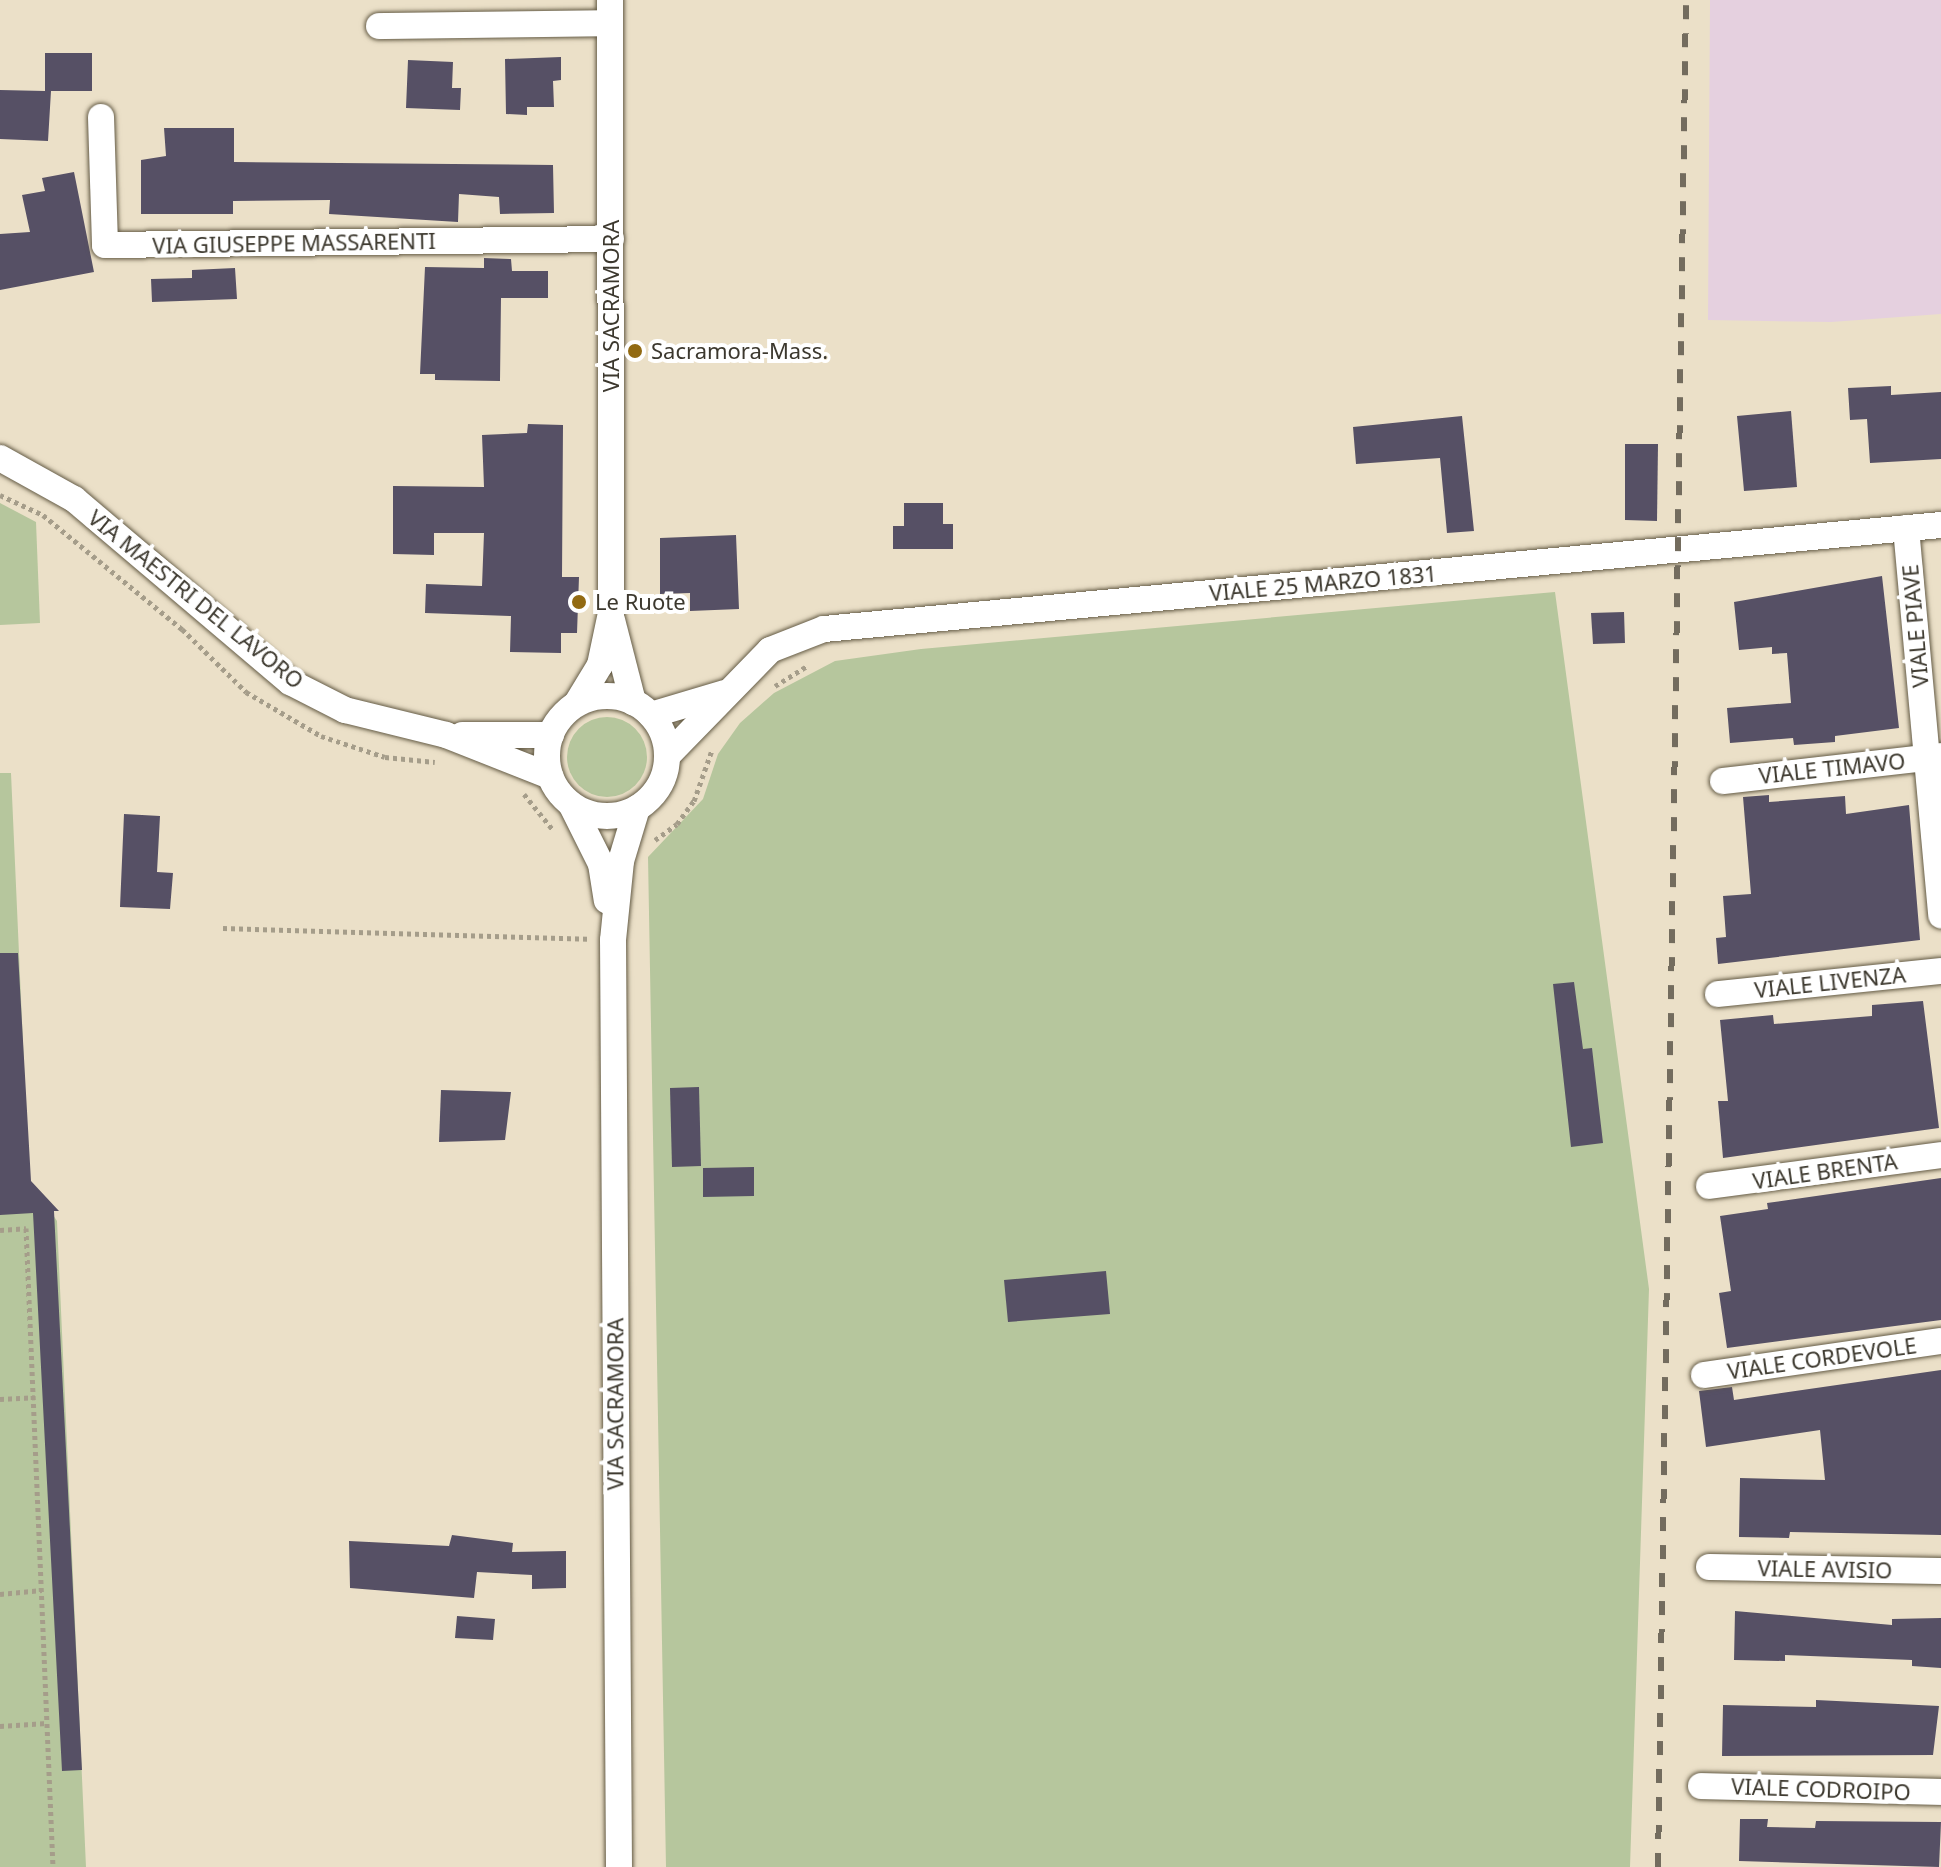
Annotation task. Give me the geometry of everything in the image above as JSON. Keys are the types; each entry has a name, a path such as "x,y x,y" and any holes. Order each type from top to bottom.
{"street":[{"path":"379,26 610,12"},
{"name":"VIA SACRAMORA","path":"577,703 600,665 611,613 610,12"},
{"name":"VIA GIUSEPPE MASSARENTI","path":"101,117 105,245 611,239"},
{"name":"VIA MAESTRI DEL LAVORO","path":"0,458 74,499 290,682 345,710 446,735 550,776"},
{"name":"VIALE 25 MARZO 1831","path":"668,755 770,650 824,629 1941,525"},
{"name":"VIALE PIAVE","path":"1906,528 1934,757 1941,915"},
{"name":"VIA SACRAMORA","path":"611,613 642,708"},
{"name":"VIALE 25 MARZO 1831","path":"642,708 725,693"},
{"path":"605,696 642,708 668,755 657,790 637,808 610,817 572,806 550,776 551,735 577,703 605,696"},
{"name":"VIA MAESTRI DEL LAVORO","path":"446,735 551,735"},
{"name":"VIALE TIMAVO","path":"1723,781 1934,757"},
{"name":"VIA SACRAMORA","path":"572,806 601,864 613,940"},
{"name":"VIA SACRAMORA","path":"619,1867 613,940 621,861 637,808"},
{"name":"VIALE LIVENZA","path":"1718,994 1941,971"},
{"name":"VIALE BRENTA","path":"1709,1186 1941,1155"},
{"name":"VIALE CORDEVOLE","path":"1704,1375 1941,1341"},
{"name":"VIALE AVISIO","path":"1709,1567 1941,1571"},
{"name":"VIALE CODROIPO","path":"1701,1786 1941,1792"}],"path":[{"path":"764,695 823,659"},
{"path":"649,848 694,801 718,744"},
{"path":"223,928 613,940"},
{"path":"0,1230 26,1228 53,1867"},
{"path":"0,1399 35,1397"},
{"path":"0,1594 42,1590"},
{"path":"0,1726 47,1723"}],"shaded area":[{"path":"1710,0 1941,0 1941,314 1831,322 1708,320"}],"green space":[{"path":"0,503 36,522 40,623 0,625"},
{"path":"1555,592 1649,1289 1630,1867 666,1867 648,857 703,799 718,754 740,723 774,693 835,661 921,649"},
{"path":"607,717 622,720 635,729 644,742 647,757 644,772 635,785 622,794 607,797 592,794 579,785 570,772 567,757 570,742 579,729 592,720"},
{"path":"0,773 11,773 29,1179 57,1221 86,1867 0,1867"}],"building":[{"path":"45,53 92,53 92,91 51,91 48,141 0,139 0,90 45,91"},
{"path":"561,57 561,80 553,81 554,107 527,107 527,115 506,114 505,59"},
{"path":"408,60 453,62 452,88 461,88 460,110 406,108"},
{"path":"164,128 234,128 234,162 553,165 554,213 500,214 499,197 459,194 458,222 329,214 330,200 233,201 233,214 141,214 141,160 166,156"},
{"path":"74,172 94,272 0,290 0,234 30,232 22,195 45,191 42,178"},
{"path":"484,258 511,259 512,271 548,271 548,298 501,298 500,381 435,380 435,374 420,374 425,267 484,268"},
{"path":"235,268 237,299 152,302 151,279 192,278 192,270"},
{"path":"1891,386 1891,395 1941,392 1941,459 1870,463 1867,419 1850,420 1848,388"},
{"path":"1791,411 1797,487 1744,491 1737,416"},
{"path":"1462,416 1474,531 1447,533 1440,458 1356,464 1353,427"},
{"path":"528,424 563,425 562,577 579,577 577,633 561,633 561,653 510,652 511,616 425,613 426,584 482,586 484,533 434,533 434,555 393,554 393,486 484,487 482,435 527,433"},
{"path":"1625,444 1658,444 1657,521 1625,520"},
{"path":"904,503 943,503 943,524 953,524 953,549 893,549 893,526 904,526"},
{"path":"736,535 739,609 690,611 690,593 660,594 660,538"},
{"path":"1882,576 1899,728 1835,736 1835,742 1794,745 1793,738 1730,743 1727,708 1791,703 1787,653 1772,654 1772,647 1739,650 1734,602"},
{"path":"1624,612 1625,643 1593,644 1591,613"},
{"path":"1769,795 1769,802 1845,796 1846,814 1909,805 1920,940 1718,964 1716,938 1726,937 1723,896 1751,894 1743,797"},
{"path":"124,814 160,816 157,872 173,873 170,909 120,907"},
{"path":"0,953 18,953 31,1181 59,1211 54,1211 82,1770 62,1771 33,1213 0,1215"},
{"path":"1574,982 1583,1049 1592,1048 1603,1143 1571,1147 1553,984"},
{"path":"1923,1001 1939,1128 1723,1158 1718,1101 1728,1101 1720,1020 1773,1015 1774,1024 1872,1016 1872,1005"},
{"path":"699,1087 701,1166 672,1167 670,1088"},
{"path":"441,1090 511,1092 505,1140 439,1142"},
{"path":"754,1167 754,1196 703,1197 703,1168"},
{"path":"1941,1178 1941,1320 1727,1348 1719,1293 1731,1291 1720,1216 1768,1209 1767,1203"},
{"path":"1106,1271 1110,1314 1008,1322 1004,1280"},
{"path":"1941,1370 1941,1535 1790,1532 1789,1538 1739,1537 1740,1478 1825,1480 1820,1430 1706,1447 1699,1391 1732,1387 1734,1400"},
{"path":"452,1535 513,1543 512,1552 566,1551 566,1588 532,1589 532,1575 477,1572 474,1598 350,1588 349,1541 449,1546"},
{"path":"1735,1611 1892,1625 1892,1619 1941,1618 1941,1668 1912,1666 1912,1660 1785,1655 1785,1661 1734,1660"},
{"path":"457,1616 495,1619 493,1640 455,1638"},
{"path":"1816,1700 1939,1706 1933,1755 1722,1756 1723,1705 1816,1707"},
{"path":"1740,1819 1768,1819 1767,1827 1815,1828 1816,1821 1941,1822 1939,1867 1739,1861"}],"railway":[{"path":"1658,1867 1686,0"}],"place":[{"name":"Sacramora-Mass.","path":"635,351"},
{"name":"Le Ruote","path":"579,602"}]}
